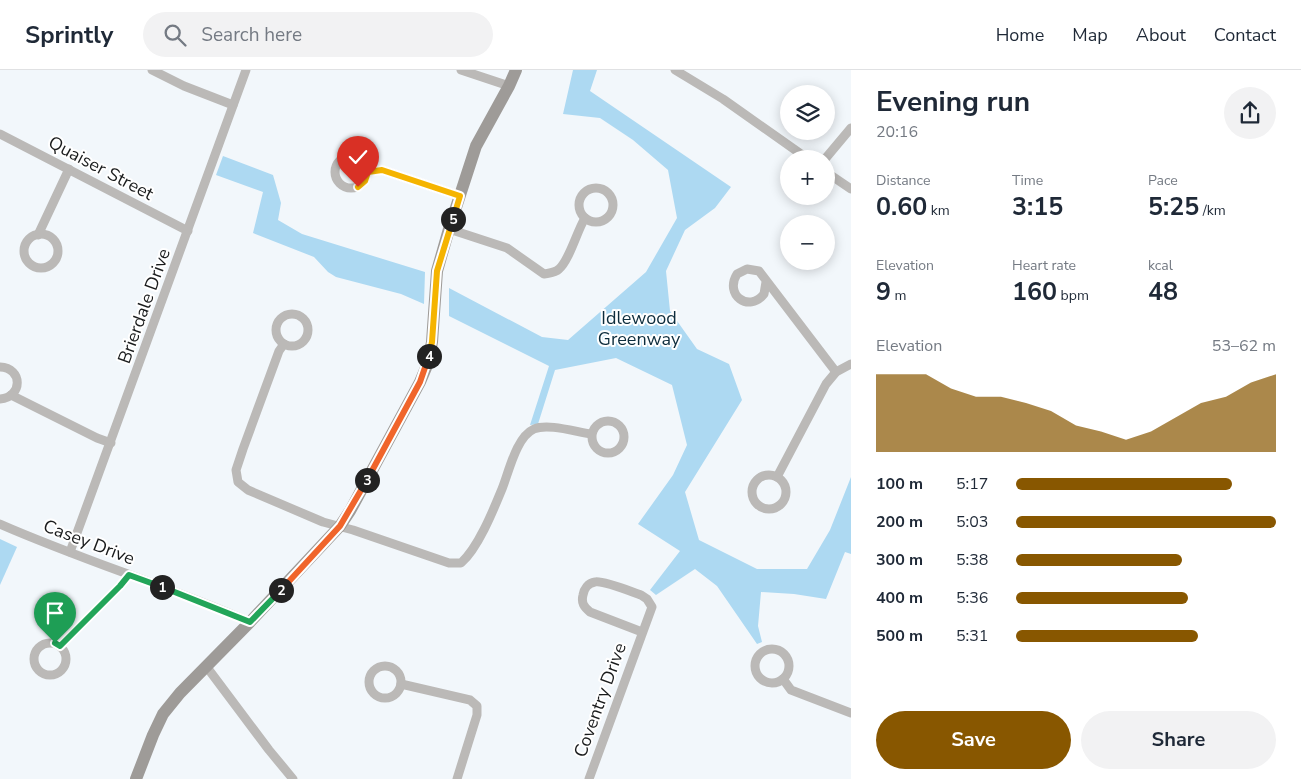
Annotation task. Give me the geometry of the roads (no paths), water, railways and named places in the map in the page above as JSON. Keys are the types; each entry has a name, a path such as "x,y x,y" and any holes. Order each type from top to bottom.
{"street":[{"path":"152,70 184,86 234,105"},
{"name":"Brierdale Drive","path":"70,552 112,443 246,70"},
{"path":"461,70 509,86"},
{"path":"136,779 152,735 163,714 180,693 340,526 420,382 428,363 432,342 437,271 449,229 476,146 516,70"},
{"path":"675,70 724,99 795,150"},
{"path":"833,150 851,128"},
{"name":"Quaiser Street","path":"0,134 188,231"},
{"path":"38,235 69,169"},
{"path":"368,172 382,170 460,196"},
{"path":"835,178 851,189"},
{"path":"449,229 507,248 544,274 559,270 585,218"},
{"path":"766,282 836,372"},
{"path":"284,344 279,351 243,449 236,470 238,482 248,490 323,522 340,526 449,564 461,563 471,554 502,490 521,440 533,429 544,426 591,434"},
{"path":"777,477 826,384 836,372 851,364"},
{"path":"0,367 11,370 16,377 17,386 11,395 0,399"},
{"path":"11,395 97,438 112,443"},
{"name":"Casey Drive","path":"0,524 43,543 250,622"},
{"path":"60,646 129,575"},
{"name":"Coventry Drive","path":"588,779 652,607 647,599 641,595 597,581 589,584 584,590 582,598 584,606 590,612 642,632"},
{"path":"206,666 293,779"},
{"path":"783,679 791,690 851,712"},
{"path":"402,684 470,700 477,706 477,715 457,779"}],"park label":[{"name":"Idlewood Greenway","path":"639,328"}]}
